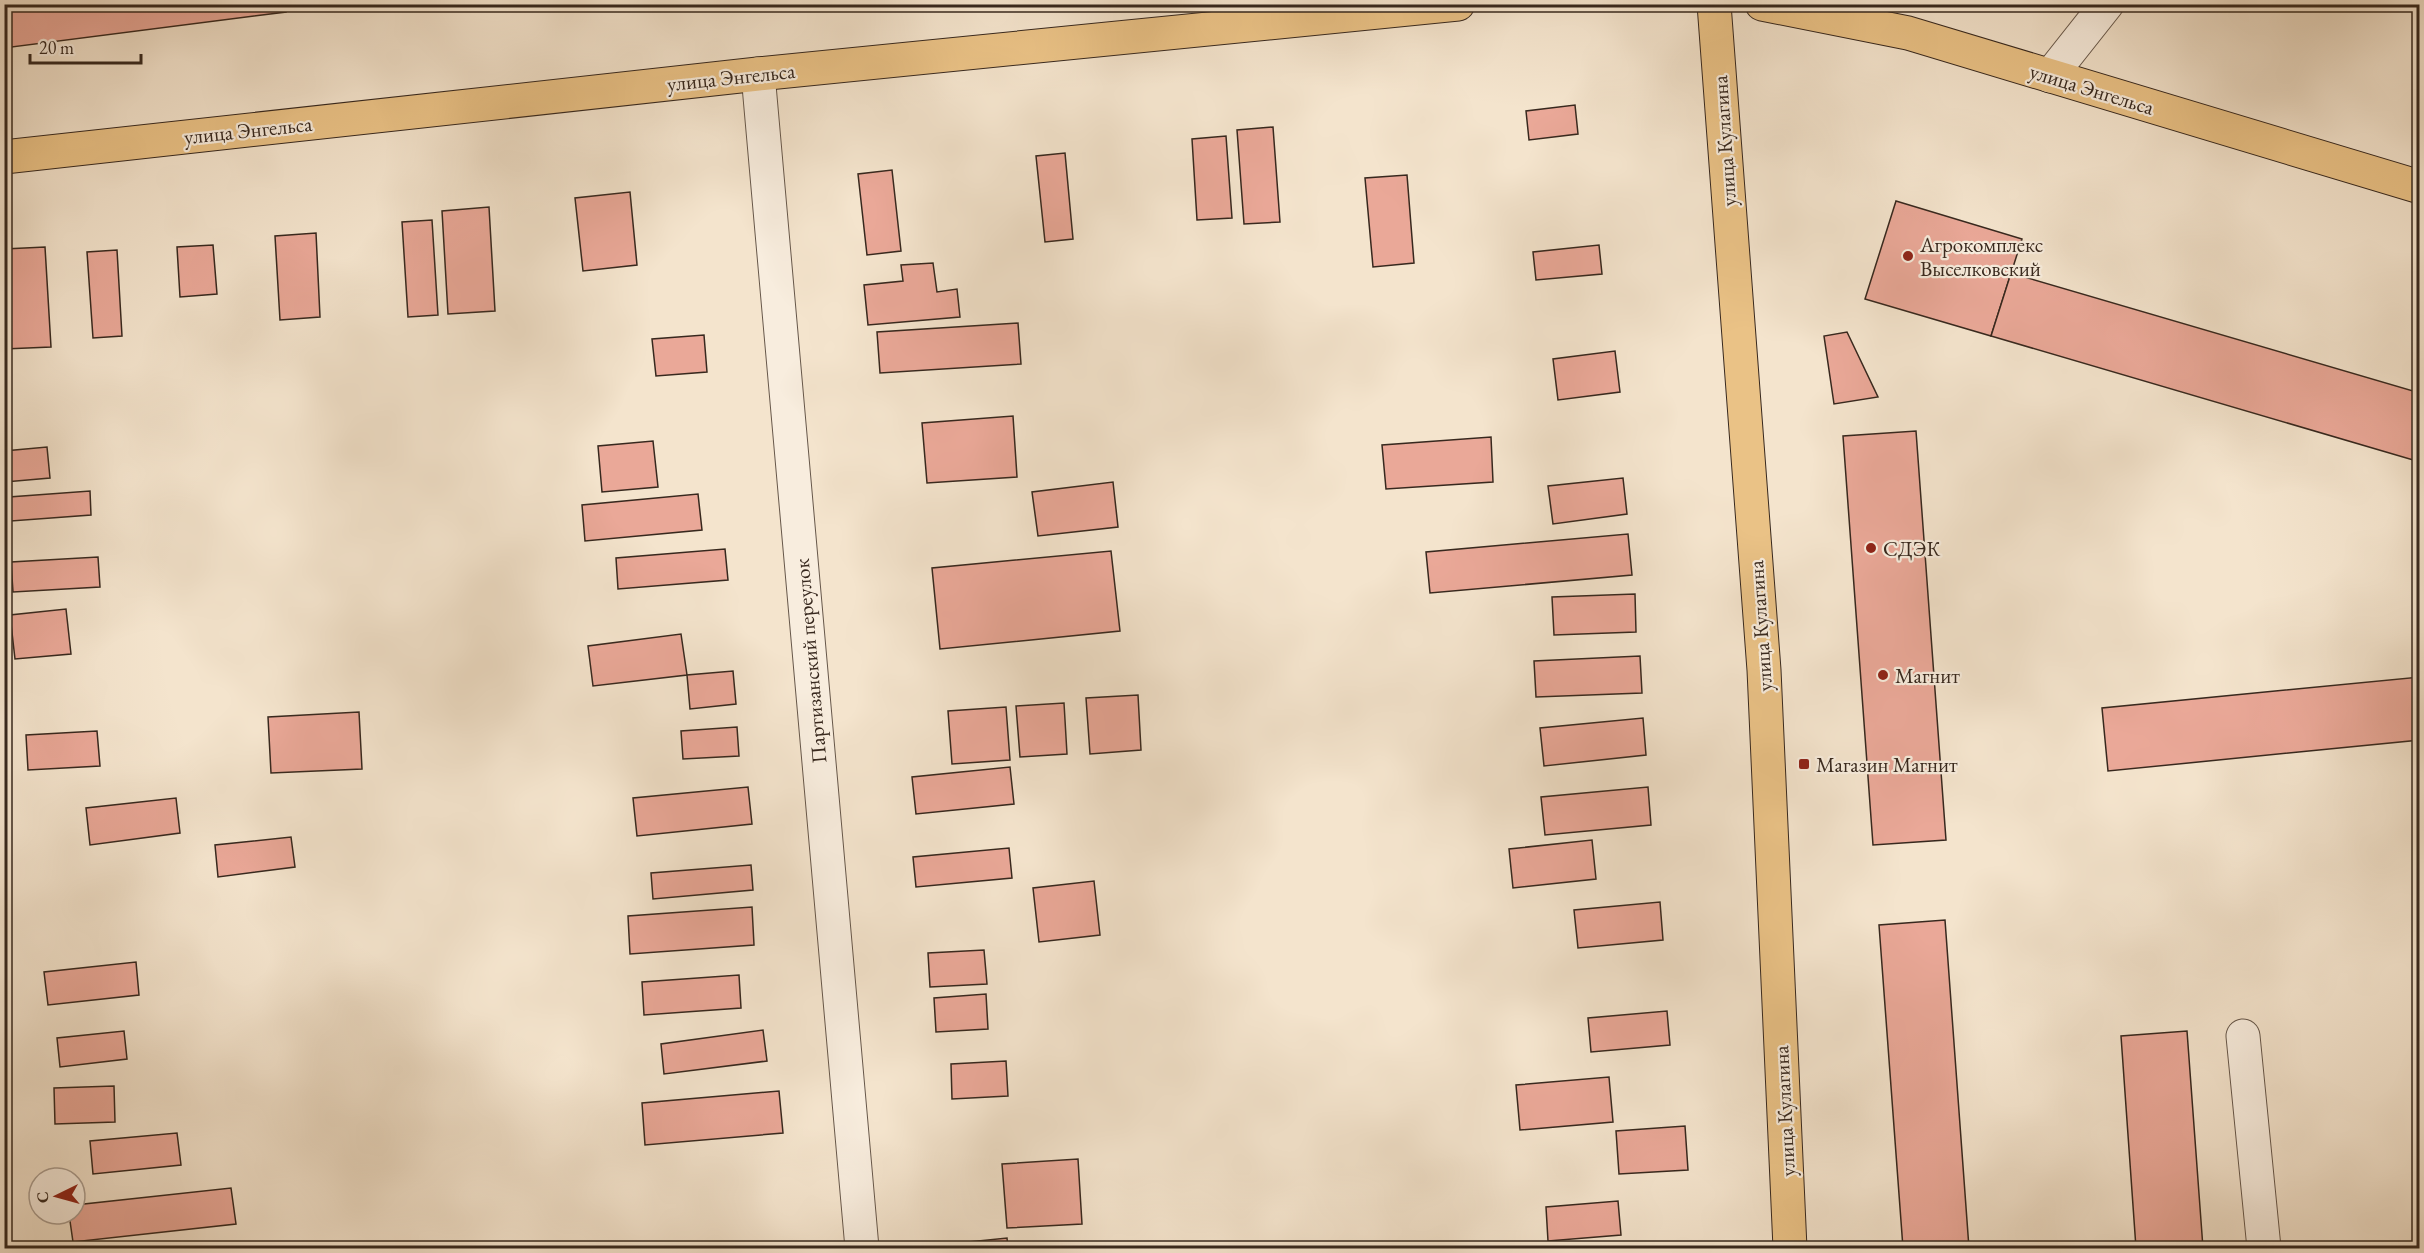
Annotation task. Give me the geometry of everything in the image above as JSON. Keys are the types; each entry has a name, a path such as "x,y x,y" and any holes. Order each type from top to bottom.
{"main road":[{"name":"улица Энгельса","path":"4,157 758,74 1458,4"},
{"name":"улица Кулагина","path":"1714,4 1764,670 1790,1248"},
{"name":"улица Энгельса","path":"1762,4 1908,33 2420,187"}],"street":[{"path":"2050,76 2107,4"},
{"name":"Партизанский переулок","path":"758,74 862,1248"},
{"path":"2243,1036 2264,1248"}],"building":[{"path":"4,4 285,4 286,12 4,48"},
{"path":"1575,105 1578,134 1529,140 1526,111"},
{"path":"1273,127 1280,222 1244,224 1237,130"},
{"path":"1226,136 1232,218 1197,220 1192,139"},
{"path":"1065,153 1073,239 1045,242 1036,156"},
{"path":"892,170 901,251 867,255 858,174"},
{"path":"1407,175 1414,263 1373,267 1365,178"},
{"path":"630,192 637,265 583,271 575,198"},
{"path":"1896,201 2022,239 1991,336 1865,299"},
{"path":"489,207 495,311 448,314 442,211"},
{"path":"432,220 438,315 408,317 402,222"},
{"path":"316,233 320,317 280,320 275,236"},
{"path":"213,245 217,294 180,297 177,247"},
{"path":"1599,245 1602,274 1536,280 1533,252"},
{"path":"45,247 51,347 4,349 4,249"},
{"path":"117,250 122,336 93,338 87,252"},
{"path":"933,263 937,292 957,289 960,317 868,325 864,285 903,281 901,265"},
{"path":"2011,273 2420,393 2420,462 1991,336"},
{"path":"1018,323 1021,364 880,373 877,332"},
{"path":"1847,332 1878,397 1834,404 1824,336"},
{"path":"704,335 707,372 656,376 652,339"},
{"path":"1615,351 1620,392 1558,400 1553,359"},
{"path":"1013,416 1017,477 927,483 922,423"},
{"path":"1916,431 1946,840 1873,845 1843,436"},
{"path":"1491,437 1493,482 1386,489 1382,445"},
{"path":"653,441 658,487 602,492 598,446"},
{"path":"47,447 50,478 5,482 4,451"},
{"path":"1623,478 1627,514 1553,524 1548,486"},
{"path":"1113,482 1118,527 1038,536 1032,492"},
{"path":"90,491 91,515 11,521 9,497"},
{"path":"698,494 702,530 585,541 582,505"},
{"path":"1628,534 1632,575 1430,593 1426,552"},
{"path":"725,549 728,580 618,589 616,558"},
{"path":"1111,551 1120,631 940,649 932,568"},
{"path":"98,557 100,587 13,592 11,562"},
{"path":"1635,594 1636,632 1554,635 1552,597"},
{"path":"66,609 71,654 15,659 10,615"},
{"path":"681,634 687,675 593,686 588,646"},
{"path":"1640,656 1642,693 1536,697 1534,661"},
{"path":"733,671 736,704 690,709 687,675"},
{"path":"2420,677 2420,740 2108,771 2102,708"},
{"path":"1138,695 1141,750 1090,754 1086,698"},
{"path":"1064,703 1067,754 1020,757 1016,706"},
{"path":"1006,707 1010,760 952,764 948,711"},
{"path":"359,712 362,769 271,773 268,717"},
{"path":"1643,718 1646,755 1544,766 1540,728"},
{"path":"737,727 739,756 683,759 681,731"},
{"path":"97,731 100,766 28,770 26,735"},
{"path":"1010,767 1014,804 916,814 912,777"},
{"path":"748,787 752,824 637,836 633,798"},
{"path":"1648,787 1651,825 1545,835 1541,797"},
{"path":"176,798 180,833 90,845 86,808"},
{"path":"291,837 295,867 218,877 215,845"},
{"path":"1592,840 1596,879 1513,888 1509,849"},
{"path":"1009,848 1012,878 916,887 913,857"},
{"path":"751,865 753,890 653,899 651,873"},
{"path":"1094,881 1100,935 1039,942 1033,888"},
{"path":"1660,902 1663,940 1578,948 1574,910"},
{"path":"752,907 754,945 630,954 628,916"},
{"path":"1945,920 1969,1248 1903,1248 1879,925"},
{"path":"984,950 987,984 930,987 928,953"},
{"path":"136,962 139,995 48,1005 44,972"},
{"path":"739,975 741,1008 644,1015 642,982"},
{"path":"986,994 988,1029 936,1032 934,998"},
{"path":"1667,1011 1670,1045 1591,1052 1588,1018"},
{"path":"763,1030 767,1061 664,1074 661,1044"},
{"path":"124,1031 127,1059 60,1067 57,1038"},
{"path":"2187,1031 2203,1248 2136,1248 2121,1036"},
{"path":"1006,1061 1008,1096 952,1099 951,1064"},
{"path":"1609,1077 1613,1122 1520,1130 1516,1085"},
{"path":"114,1086 115,1122 55,1124 54,1088"},
{"path":"779,1091 783,1133 645,1145 642,1103"},
{"path":"1685,1126 1688,1170 1619,1174 1616,1131"},
{"path":"177,1133 181,1165 93,1174 90,1141"},
{"path":"1078,1159 1082,1224 1007,1228 1002,1164"},
{"path":"231,1188 236,1224 73,1242 71,1226 87,1226 87,1204"},
{"path":"1618,1201 1621,1235 1548,1241 1546,1207"},
{"path":"1007,1238 1008,1248 949,1248 949,1244"}],"place":[{"name":"Агрокомплекс Выселковский","path":"1908,256"},
{"name":"СДЭК","path":"1871,548"},
{"name":"Магнит","path":"1883,675"},
{"name":"Магазин Магнит","path":"1804,764"}]}
